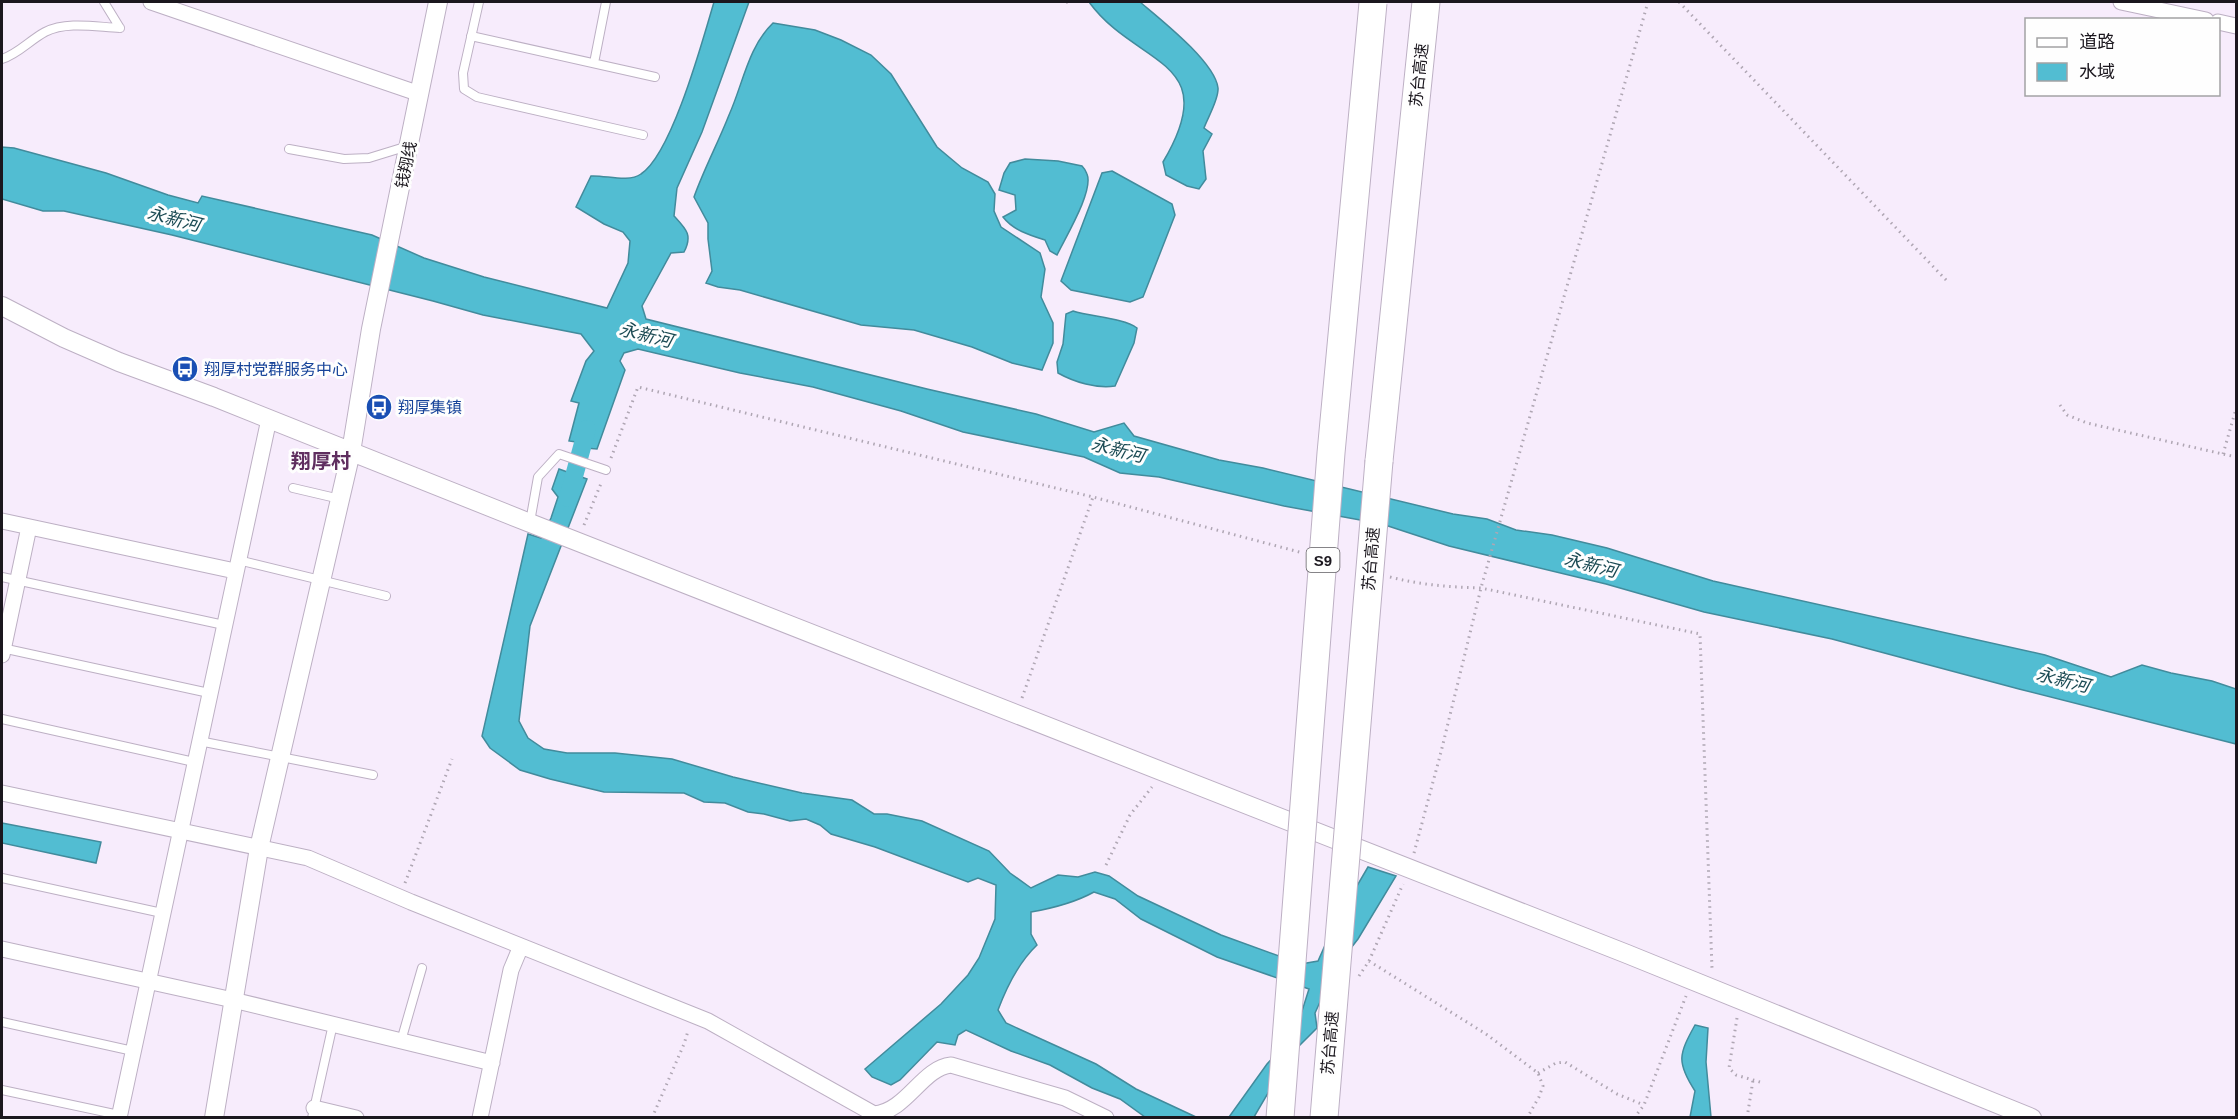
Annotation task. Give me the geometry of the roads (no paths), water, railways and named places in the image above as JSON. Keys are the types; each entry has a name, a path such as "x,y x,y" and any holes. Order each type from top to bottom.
{"highway":[{"name":"S9","path":"1280,1118 1331,453 1373,2"},
{"name":"苏台高速","path":"1324,1118 1379,461 1426,2"}],"street":[{"path":"152,2 420,94"},
{"name":"钱翔线","path":"214,1118 259,848 351,452 371,329 438,2"},
{"path":"2121,2 2197,18"},
{"path":"2220,22 2236,26"},
{"path":"2,306 64,338 119,362 1713,988 2032,1118"},
{"path":"119,1116 269,419"},
{"path":"2,521 236,565"},
{"path":"2,650 29,527"},
{"path":"2,793 308,858 400,898 692,1014 874,1114 884,1113 898,1104 940,1066 951,1065 1065,1098 1106,1118"},
{"path":"480,1118 511,970 521,946"},
{"path":"2,949 233,1000 492,1063"},
{"path":"313,1113 356,1118"}],"lane":[{"path":"2,59 46,32 66,26 120,28 104,2"},
{"path":"478,2 463,73 464,89 477,97 643,135"},
{"path":"594,63 606,2"},
{"path":"471,36 655,77"},
{"path":"289,149 344,159 369,158 410,146"},
{"path":"530,523 538,477 559,454 606,470"},
{"path":"293,488 340,499"},
{"path":"236,565 321,580 386,596"},
{"path":"2,577 224,625"},
{"path":"2,650 209,693"},
{"path":"2,719 194,762"},
{"path":"199,741 373,775"},
{"path":"2,878 162,913"},
{"path":"401,1041 422,968"},
{"path":"2,1022 133,1051"},
{"path":"313,1113 333,1024"},
{"path":"2,1090 119,1116"}],"water":[{"name":"永新河","path":"714,2 749,2 702,132 677,188 674,216 687,232 687,246 684,252 671,253 642,306 646,319 1036,414 1094,432 1124,423 1134,436 1219,460 1263,468 1453,514 1487,519 1516,530 1552,535 1607,548 1713,581 2045,655 2111,677 2142,665 2212,681 2236,689 2236,744 1832,639 1704,612 1606,584 1449,546 1382,524 1284,506 1159,477 1120,473 1084,457 963,432 901,411 813,387 740,373 638,349 624,353 620,361 625,370 597,449 585,448 582,453 576,450 576,442 569,441 579,403 571,401 586,361 594,351 581,334 483,315 172,235 64,211 43,211 2,199 2,147 14,148 106,173 198,203 202,196 372,235 424,258 484,277 607,308 628,263 630,241 623,232 604,224 576,207 591,176 636,177 653,162 675,121"},
{"path":"1089,2 1140,2 1197,54 1215,78 1218,92 1204,128 1212,134 1203,151 1206,179 1199,189 1187,186 1166,175 1163,162 1180,128 1184,102 1179,83 1167,67 1108,23"},
{"path":"773,23 815,30 871,55 891,74 937,147 962,168 988,182 995,194 994,211 1001,227 1040,253 1045,269 1041,297 1053,323 1053,343 1042,370 1012,363 972,347 914,330 861,325 740,290 706,283 712,271 708,223 694,197 752,54"},
{"path":"1025,159 1058,161 1082,166 1087,174 1088,182 1083,203 1057,255 1050,251 1045,240 1016,229 1003,217 1016,210 1015,195 999,190 1004,173 1010,163"},
{"path":"1112,171 1172,204 1175,215 1143,297 1130,302 1071,290 1061,281 1102,173"},
{"path":"1073,311 1124,322 1137,328 1134,343 1115,386 1086,384 1058,373 1057,362 1063,344 1066,314"},
{"path":"559,469 587,479 530,626 519,721 528,738 544,749 567,753 615,753 672,759 733,777 802,793 852,800 874,814 887,814 922,821 989,851 1010,873 1031,888 1058,875 1078,877 1095,872 1109,876 1138,896 1221,935 1301,964 1318,961 1334,925 1368,867 1396,876 1358,939 1336,967 1315,1013 1317,1028 1291,1054 1254,1117 1229,1117 1267,1064 1289,1040 1309,989 1217,957 1141,919 1115,899 1094,892 1064,905 1031,912 1031,934 1037,945 1014,975 998,1010 1006,1023 1096,1064 1136,1089 1196,1117 1145,1117 1120,1099 1092,1088 1050,1065 1011,1051 966,1030 958,1035 955,1045 937,1042 900,1080 891,1085 872,1077 865,1069 941,1004 968,975 979,958 995,919 996,885 978,878 968,882 875,847 831,834 820,825 806,819 790,821 748,812 725,803 704,802 684,793 604,792 550,779 520,770 490,748 482,736 528,534 541,538 551,518 558,497 552,489"},
{"path":"2,823 101,842 96,863 2,843"},
{"path":"1695,1025 1708,1028 1706,1062 1711,1117 1690,1117 1695,1091 1685,1073 1682,1058"}],"waterway":[{"path":"568,498 587,429"}],"place":[{"name":"翔厚村党群服务中心","path":"185,369"},
{"name":"翔厚集镇","path":"379,407"}],"district":[{"name":"翔厚村","path":"321,461"}]}
